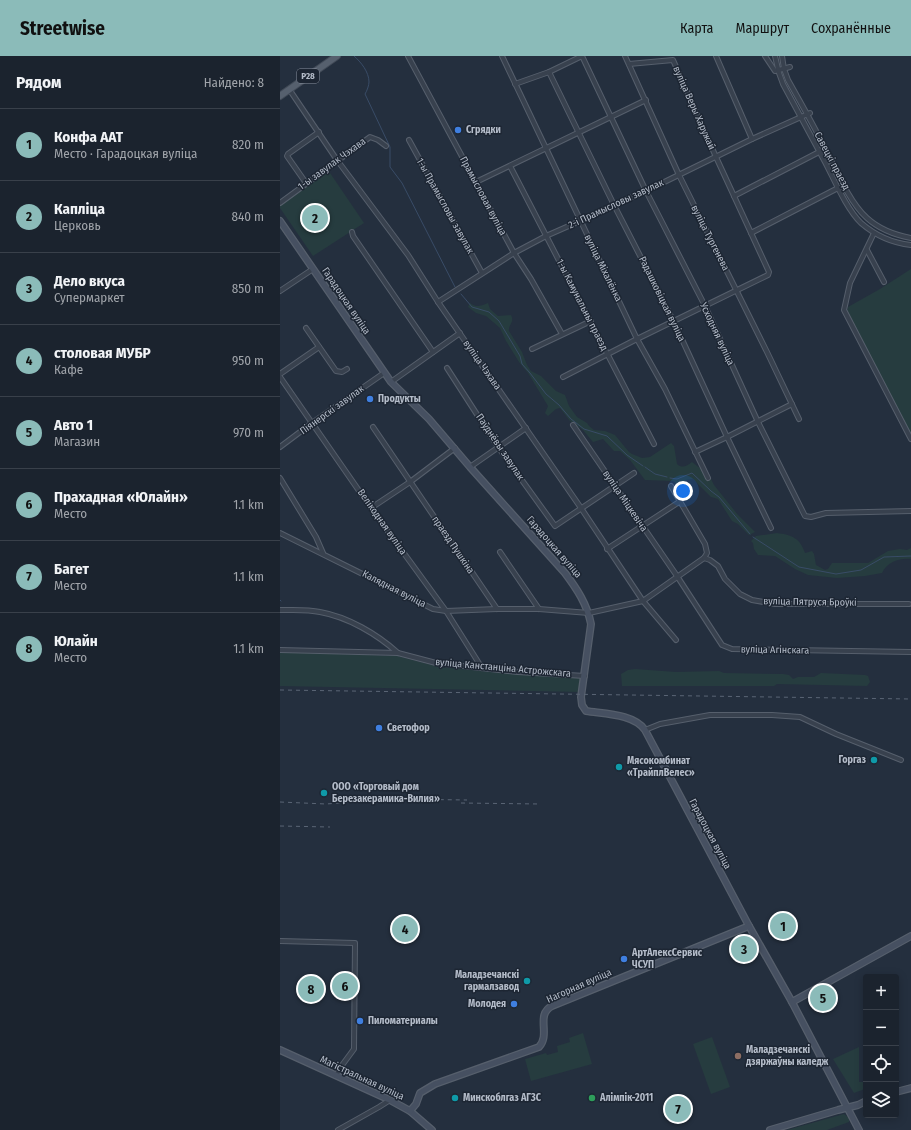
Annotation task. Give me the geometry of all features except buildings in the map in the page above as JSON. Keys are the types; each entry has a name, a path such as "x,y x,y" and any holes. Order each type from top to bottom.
{"main road":[{"name":"Р28","path":"280,96 337,56"}],"street":[{"name":"Прамысловая вуліца","path":"408,56 514,253 531,279 562,334"},
{"name":"вуліца Міхалёнка","path":"502,56 637,339 665,389 708,478"},
{"path":"515,84 550,72 582,56"},
{"name":"Усходняя вуліца","path":"582,56 646,191 705,306 758,422 804,516 811,517 826,513 911,511"},
{"name":"вуліца Тургенева","path":"625,56 679,175 799,419"},
{"path":"716,56 752,139"},
{"name":"Савецкі праезд","path":"765,56 776,71 850,209 861,222 874,233 900,244 911,245"},
{"name":"Савецкі праезд","path":"775,56 776,71"},
{"name":"Савецкі праезд","path":"782,56 784,69 788,80 809,114 825,149 856,205 867,218 878,226 890,233 911,238"},
{"name":"вуліца Веры Харужай","path":"629,64 673,60 769,272 768,275 737,291"},
{"path":"776,71 790,67"},
{"name":"Радашковіцкая вуліца","path":"550,72 614,204 674,322 771,528"},
{"name":"вуліца Чэхава","path":"289,89 337,160 408,255 438,302 581,508 643,601 676,640"},
{"path":"476,182 646,100"},
{"name":"2-і Прамысловы завулак","path":"438,302 514,253 546,236 614,204 646,191 752,139 809,114"},
{"path":"306,183 287,156 318,132"},
{"name":"1-ы завулак Чэхава","path":"280,203 370,137 378,140 386,146"},
{"name":"1-ы Прамысловы завулак","path":"409,140 482,273"},
{"path":"734,196 825,149"},
{"name":"1-ы Камунальны праезд","path":"510,166 654,444"},
{"path":"751,233 838,188"},
{"name":"Гарадоцкая вуліца","path":"280,220 391,382 429,419 455,448 470,467 565,573 579,592 589,613 591,624 581,703 586,710 629,718 636,721 645,730 749,926 792,1002 859,1130"},
{"path":"352,232 353,236 374,268 433,352"},
{"path":"874,233 850,283 844,310 911,439"},
{"path":"867,250 884,282"},
{"path":"280,291 313,269"},
{"path":"563,377 637,339 737,291"},
{"path":"532,349 591,321"},
{"path":"306,328 336,371 342,372 347,369"},
{"path":"391,382 460,333"},
{"path":"280,376 319,347"},
{"name":"Паўднёвы завулак","path":"448,368 498,447 555,526 581,508"},
{"name":"Піянерскі завулак","path":"280,447 384,373"},
{"name":"Велікодная вуліца","path":"280,376 371,508 446,611 482,668"},
{"path":"695,452 792,404"},
{"name":"вуліца Міцкевіча","path":"573,425 677,576"},
{"name":"праезд Пушкіна","path":"373,427 497,608"},
{"path":"470,467 526,428"},
{"path":"371,508 410,482 455,448"},
{"path":"581,508 634,473"},
{"path":"280,478 316,537 323,553"},
{"path":"643,601 704,558 707,553 705,544 671,486"},
{"path":"607,549 680,502"},
{"name":"Калядная вуліца","path":"280,533 323,553 433,609 446,611 497,608 539,609 589,613 643,601"},
{"path":"500,552 539,609"},
{"name":"вуліца Пятруся Броўкі","path":"704,558 710,560 718,566 725,579 740,594 752,600 775,604 910,604"},
{"name":"вуліца Агінскага","path":"677,576 722,645 732,649 911,652"},
{"name":"вуліца Канстанціна Астрожскага","path":"281,610 320,612 338,617 370,634 398,653"},
{"name":"вуліца Канстанціна Астрожскага","path":"280,650 398,653 436,663 585,676"},
{"path":"645,730 660,724 710,715 772,715 800,717 836,734 901,760"},
{"name":"Нагорная вуліца","path":"410,1111 416,1104 420,1093 435,1084 540,1047 545,1037 543,1018 549,1007 749,926"},
{"path":"792,1002 911,936"},
{"path":"280,941 355,943 354,1049 336,1076"},
{"name":"Магістральная вуліца","path":"280,1050 390,1100 410,1111 432,1130"},
{"path":"899,1091 911,1088"},
{"path":"338,1130 390,1100"},
{"path":"770,1130 863,1102"}],"green space":[{"path":"328,170 364,223 313,256 280,208 280,205"},
{"path":"911,269 911,436 847,312 848,307"},
{"path":"470,303 475,306 479,306 488,303 490,309 498,316 511,315 512,322 509,327 509,331 522,352 527,365 531,371 541,376 556,391 565,395 569,406 577,417 587,423 594,430 605,431 615,435 629,452 642,458 650,457 671,443 674,446 677,464 684,466 692,462 709,475 714,485 738,515 755,532 749,535 738,524 732,521 718,499 711,497 693,479 686,480 682,485 678,485 673,481 645,480 630,460 620,451 614,451 603,439 593,442 583,430 570,421 560,408 556,409 548,416 545,413 548,406 506,341 500,328 486,316 476,313 468,307"},
{"path":"777,533 795,538 801,544 805,553 812,551 816,565 825,570 828,569 832,563 868,563 888,551 900,549 907,550 911,548 911,559 903,559 890,563 882,573 865,576 837,578 808,575 795,569 775,556 758,555 751,541 756,536"},
{"path":"280,652 397,656 440,667 584,678 582,692 280,686"},
{"path":"635,669 676,672 719,671 724,673 783,674 789,675 793,679 798,677 814,677 821,673 865,675 868,676 870,682 867,686 777,684 774,686 622,686 621,674 628,670"},
{"path":"583,1033 592,1064 531,1081 525,1059 546,1053 547,1055 558,1052 557,1046 570,1042 569,1038"},
{"path":"712,1037 730,1087 711,1094 693,1044"},
{"path":"859,1047 859,1082 863,1082 863,1090 854,1093 833,1059"},
{"path":"844,1114 849,1118 849,1122 827,1130 787,1130"}],"waterway":[{"path":"354,56 362,64 369,78 369,83 365,94 390,147 390,167 402,183 455,287"},
{"path":"461,294 472,307 489,312 499,321 520,356 522,364 546,394 559,405 571,419 584,429 607,436 627,455 643,466"},
{"path":"645,467 655,474 667,477"},
{"path":"670,478 677,479 692,473 719,497 750,534"},
{"path":"753,537 799,567 836,574 861,570 884,557 911,556"}],"railway":[{"path":"280,690 911,699"},
{"path":"280,802 326,804 392,799 467,800"},
{"path":"461,803 540,804"},
{"path":"280,826 330,827"}],"place":[{"name":"Сгрядки","path":"458,130"},
{"name":"Капліца","path":"315,218"},
{"name":"Продукты","path":"370,399"},
{"name":"Светофор","path":"379,728"},
{"name":"Горгаз","path":"874,760"},
{"name":"Мясокомбинат «ТрайплВелес»","path":"619,767"},
{"name":"ООО «Торговый дом Березакерамика-Вилия»","path":"324,793"},
{"name":"Конфа ААТ","path":"783,926"},
{"name":"столовая МУБР","path":"405,929"},
{"name":"Дело вкуса","path":"744,949"},
{"name":"АртАлексСервис ЧСУП","path":"624,959"},
{"name":"Маладзечанскі гармалзавод","path":"527,981"},
{"name":"Прахадная «Юлайн»","path":"345,986"},
{"name":"Юлайн","path":"311,989"},
{"name":"Авто 1","path":"823,998"},
{"name":"Молодея","path":"514,1004"},
{"name":"Пиломатериалы","path":"360,1021"},
{"name":"Маладзечанскі дзяржаўны каледж","path":"738,1056"},
{"name":"Минскоблгаз АГЗС","path":"455,1098"},
{"name":"Алімпік-2011","path":"592,1098"},
{"name":"Багет","path":"678,1109"}]}
